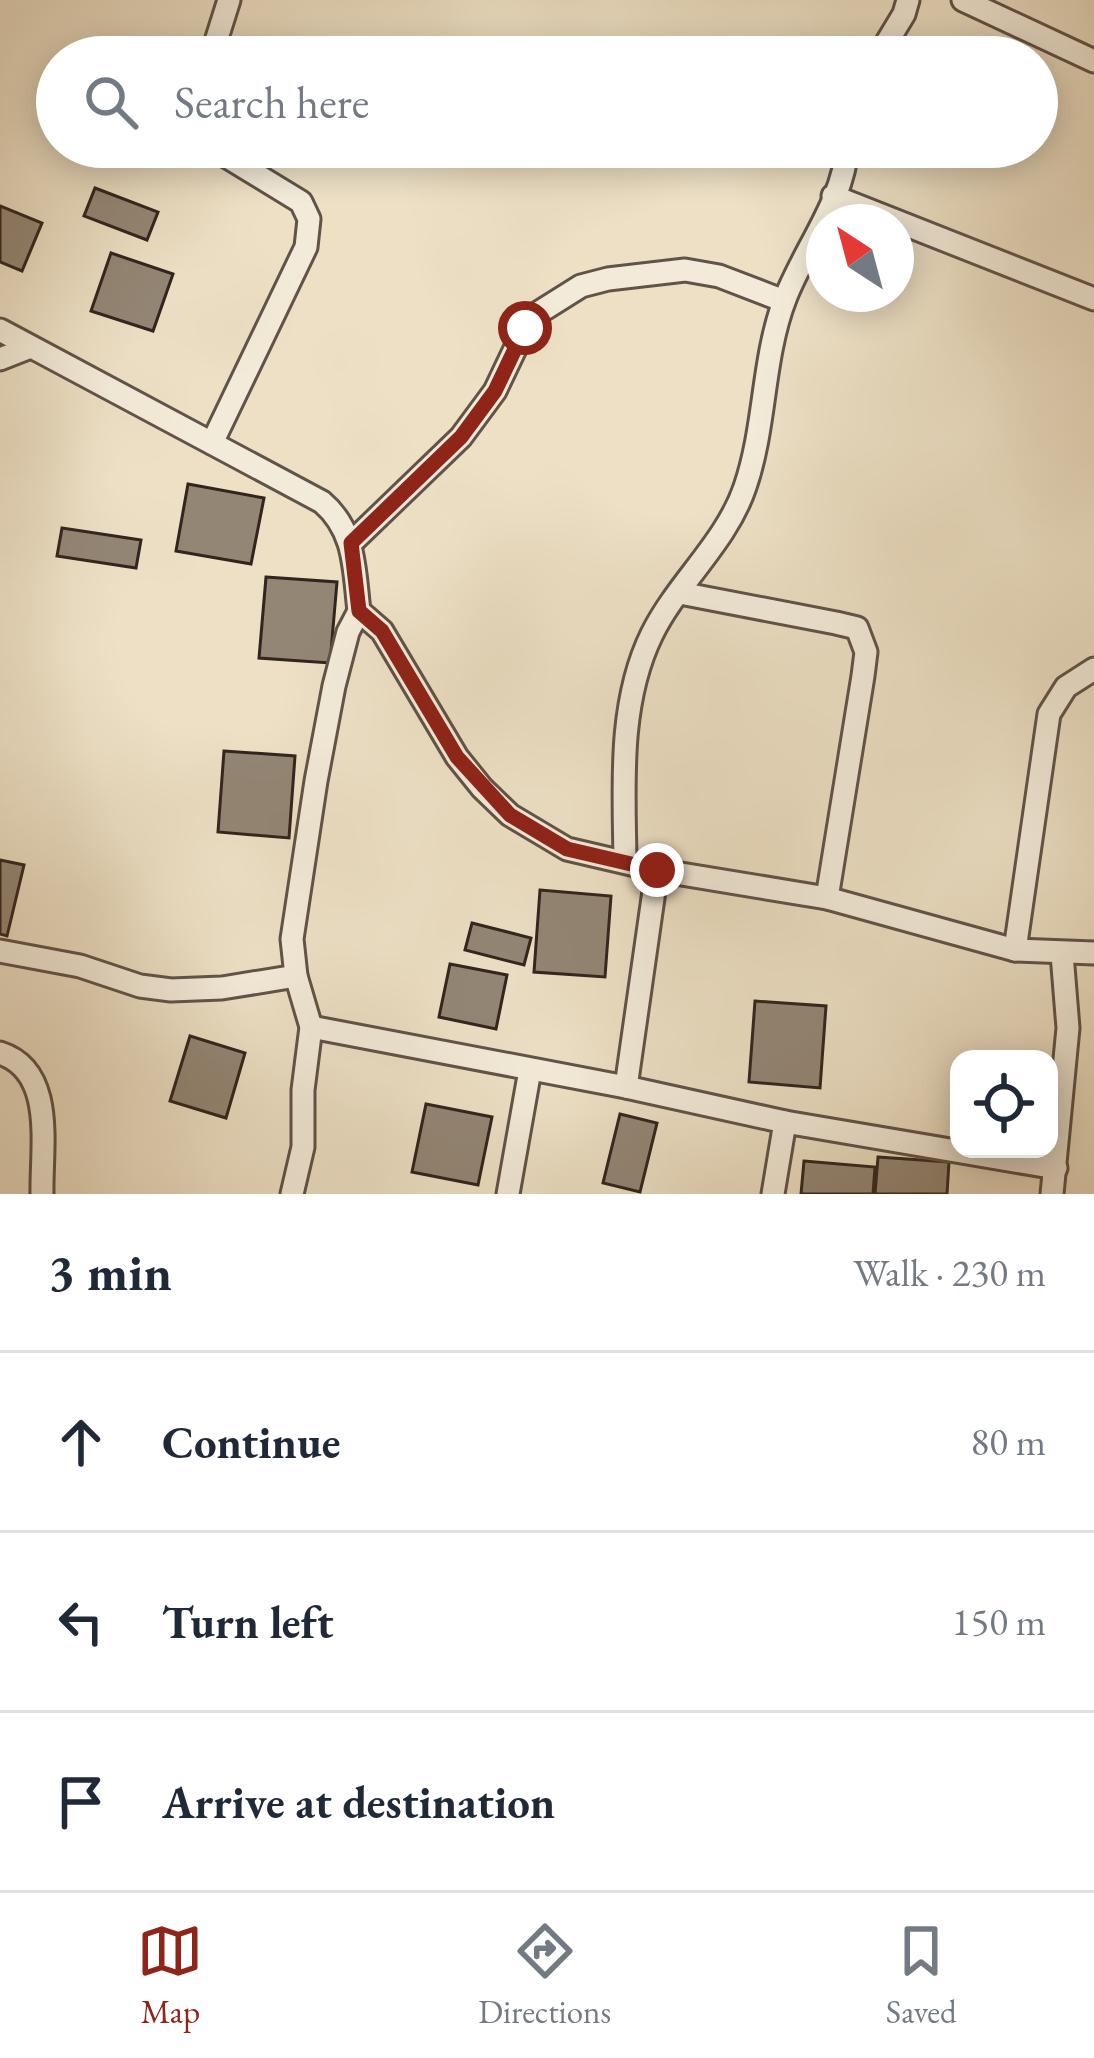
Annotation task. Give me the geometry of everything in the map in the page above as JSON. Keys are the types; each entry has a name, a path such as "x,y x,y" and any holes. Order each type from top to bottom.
{"street":[{"path":"218,36 229,0"},
{"path":"891,36 908,0"},
{"path":"963,0 1040,36"},
{"path":"1058,44 1094,61"},
{"path":"212,443 306,247 310,219 301,202 245,168"},
{"path":"625,860 624,766 632,696 651,636 716,542 744,491 784,301 845,168"},
{"path":"833,196 1094,299"},
{"path":"351,543 461,437 495,391 525,328 538,313 581,286 685,270 719,276 784,301"},
{"path":"0,331 322,502 341,522 351,543 359,611 343,647 292,939 310,1027 303,1147 292,1194"},
{"path":"0,359 28,348"},
{"path":"680,593 836,622 856,628 864,640 863,676 827,898"},
{"path":"359,611 382,631 457,757 510,815 567,849 657,870 827,898 1015,950 1094,953"},
{"path":"1015,950 1049,714 1066,687 1094,669"},
{"path":"626,1087 657,870"},
{"path":"0,951 171,990 222,988 296,976"},
{"path":"1052,1194 1068,1028 1062,954"},
{"path":"310,1027 785,1122 1057,1168"},
{"path":"0,1053 26,1067 40,1096 42,1194"},
{"path":"508,1194 530,1070"},
{"path":"772,1194 785,1122"}],"building":[{"path":"95,188 158,212 147,240 84,216"},
{"path":"0,206 42,223 22,271 0,262"},
{"path":"111,253 173,274 153,331 91,311"},
{"path":"188,484 264,498 251,564 176,551"},
{"path":"62,528 141,540 136,568 57,556"},
{"path":"266,577 337,582 330,663 259,658"},
{"path":"224,751 295,756 289,838 218,832"},
{"path":"0,860 24,865 7,936 0,934"},
{"path":"540,890 611,896 605,977 534,972"},
{"path":"472,923 531,938 524,965 465,950"},
{"path":"450,964 507,975 496,1029 439,1017"},
{"path":"755,1001 826,1006 820,1088 749,1082"},
{"path":"190,1036 245,1053 226,1118 170,1101"},
{"path":"426,1104 492,1117 478,1185 412,1172"},
{"path":"620,1114 657,1123 640,1192 603,1183"},
{"path":"878,1157 949,1162 947,1194 875,1194"},
{"path":"804,1161 875,1167 873,1194 801,1194"}],"route":[{"path":"525,328 495,391 461,437 351,543 359,611 382,631 457,757 510,815 567,849 657,870"}]}
